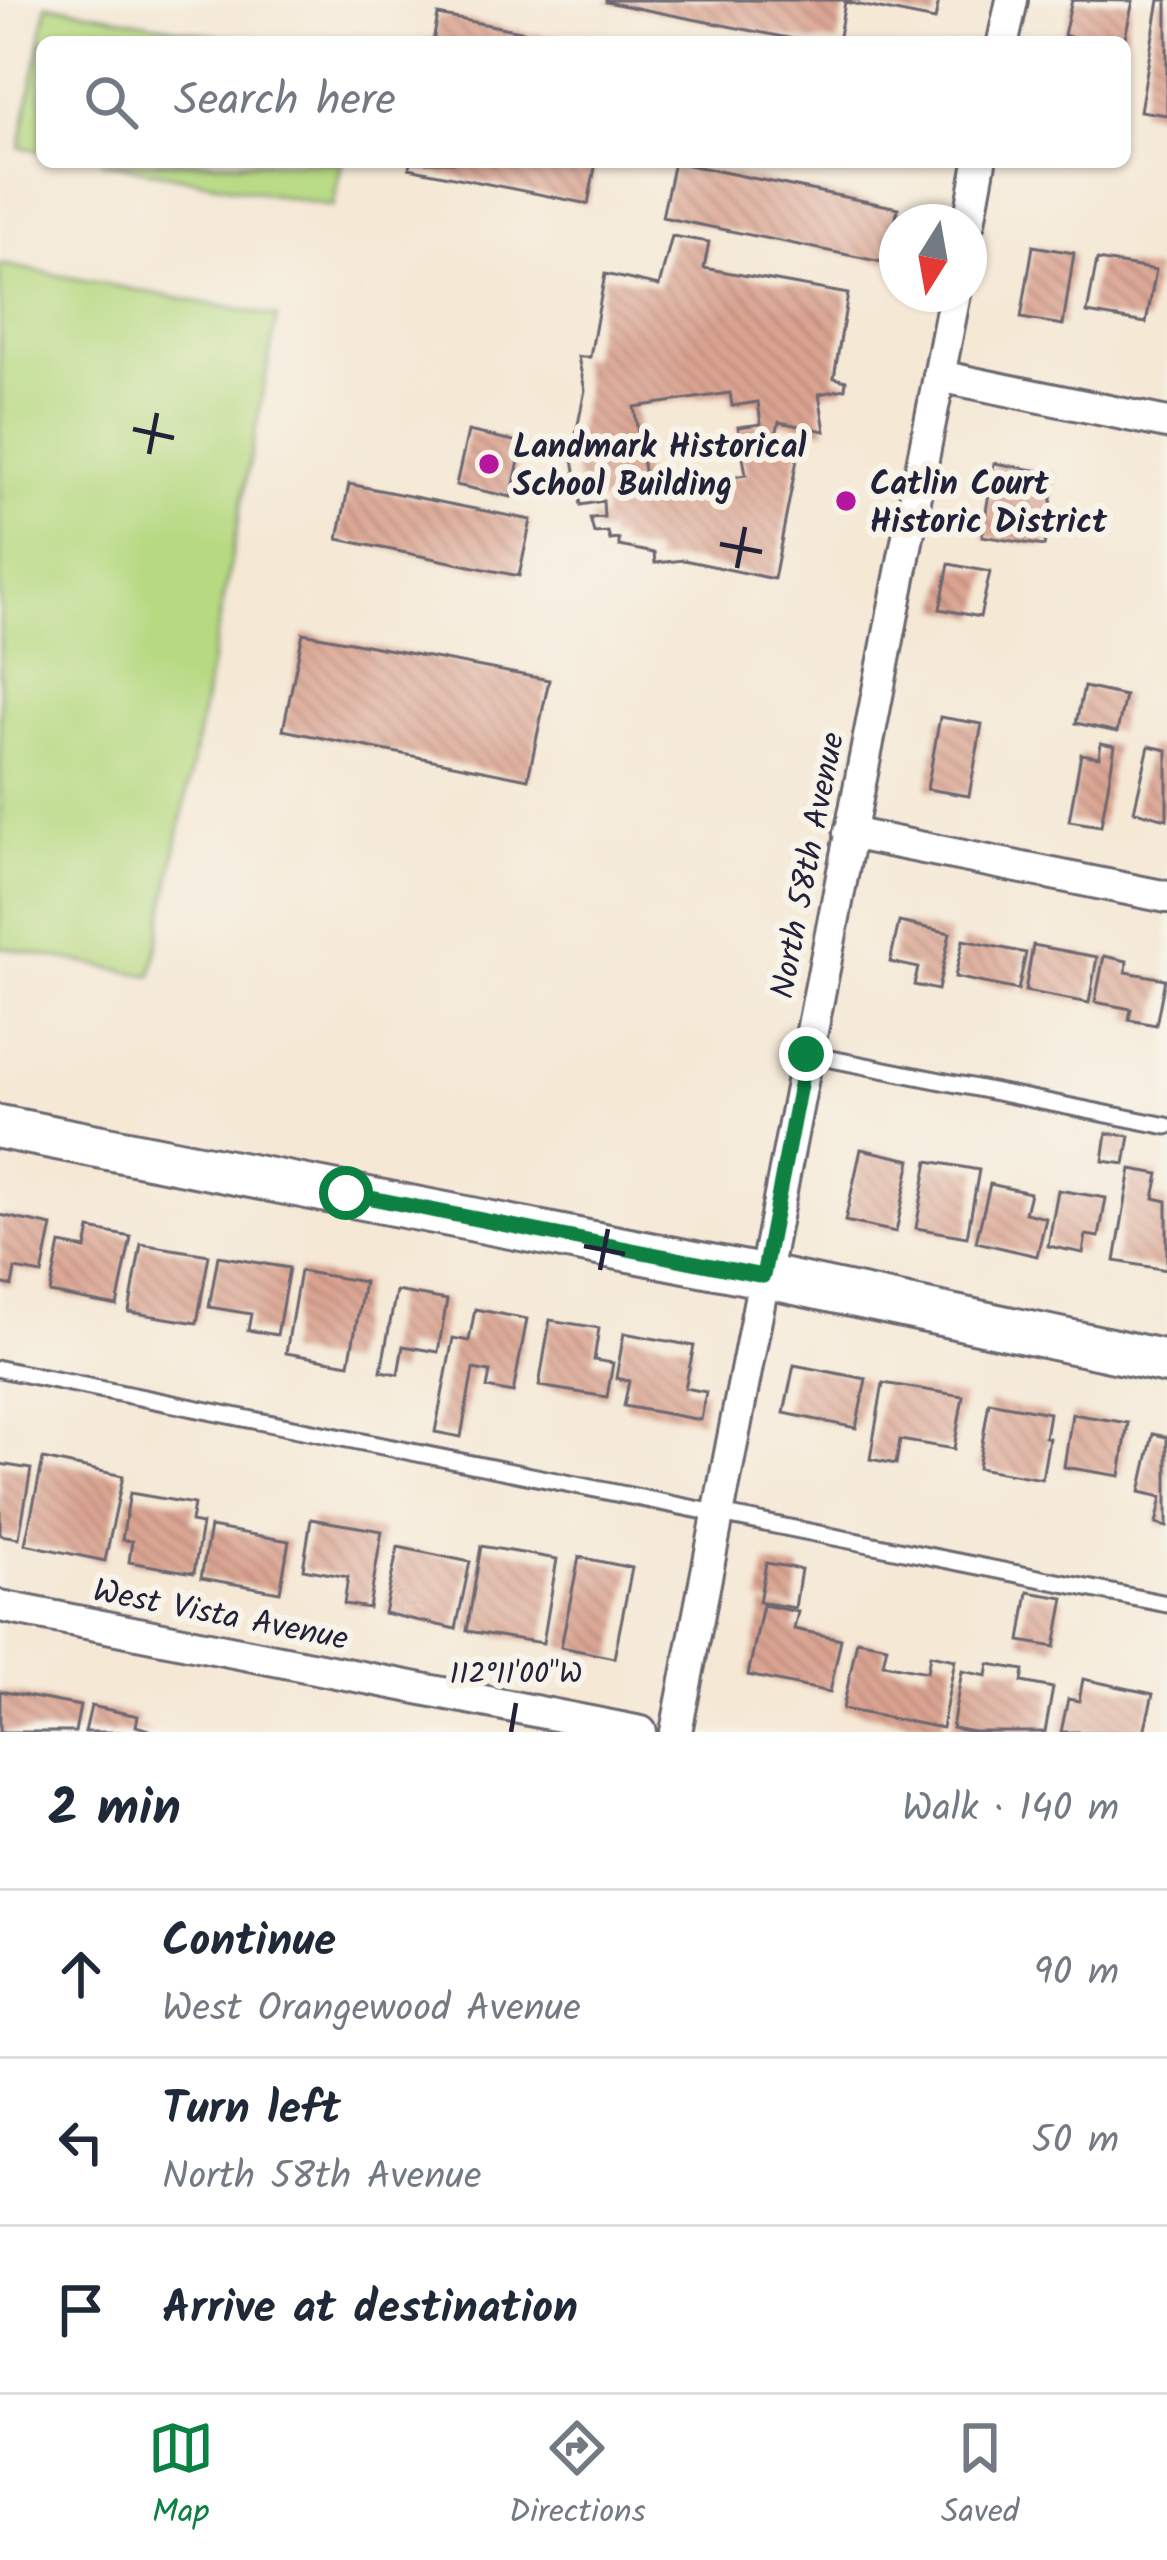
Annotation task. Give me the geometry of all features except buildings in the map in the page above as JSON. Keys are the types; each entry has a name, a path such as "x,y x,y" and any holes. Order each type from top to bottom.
{"street":[{"path":"1005,36 1012,0"},
{"path":"972,204 979,168"},
{"name":"North 58th Avenue","path":"676,1732 951,312"},
{"path":"939,376 1167,423"},
{"path":"849,833 1167,897"},
{"path":"0,1127 763,1276 1167,1362"},
{"name":"West Vista Avenue","path":"0,1606 640,1732"}],"lane":[{"path":"806,1054 1167,1126"},
{"path":"0,1369 1167,1604"}],"green space":[{"path":"47,4 216,36 41,36"},
{"path":"36,62 36,150 20,147"},
{"path":"133,168 341,168 333,206"},
{"path":"0,264 277,317 152,976 0,947"}],"place":[{"name":"Landmark Historical School Building","path":"489,464"},
{"name":"Catlin Court Historic District","path":"846,501"}],"route":[{"path":"346,1193 763,1276 806,1054"}]}
